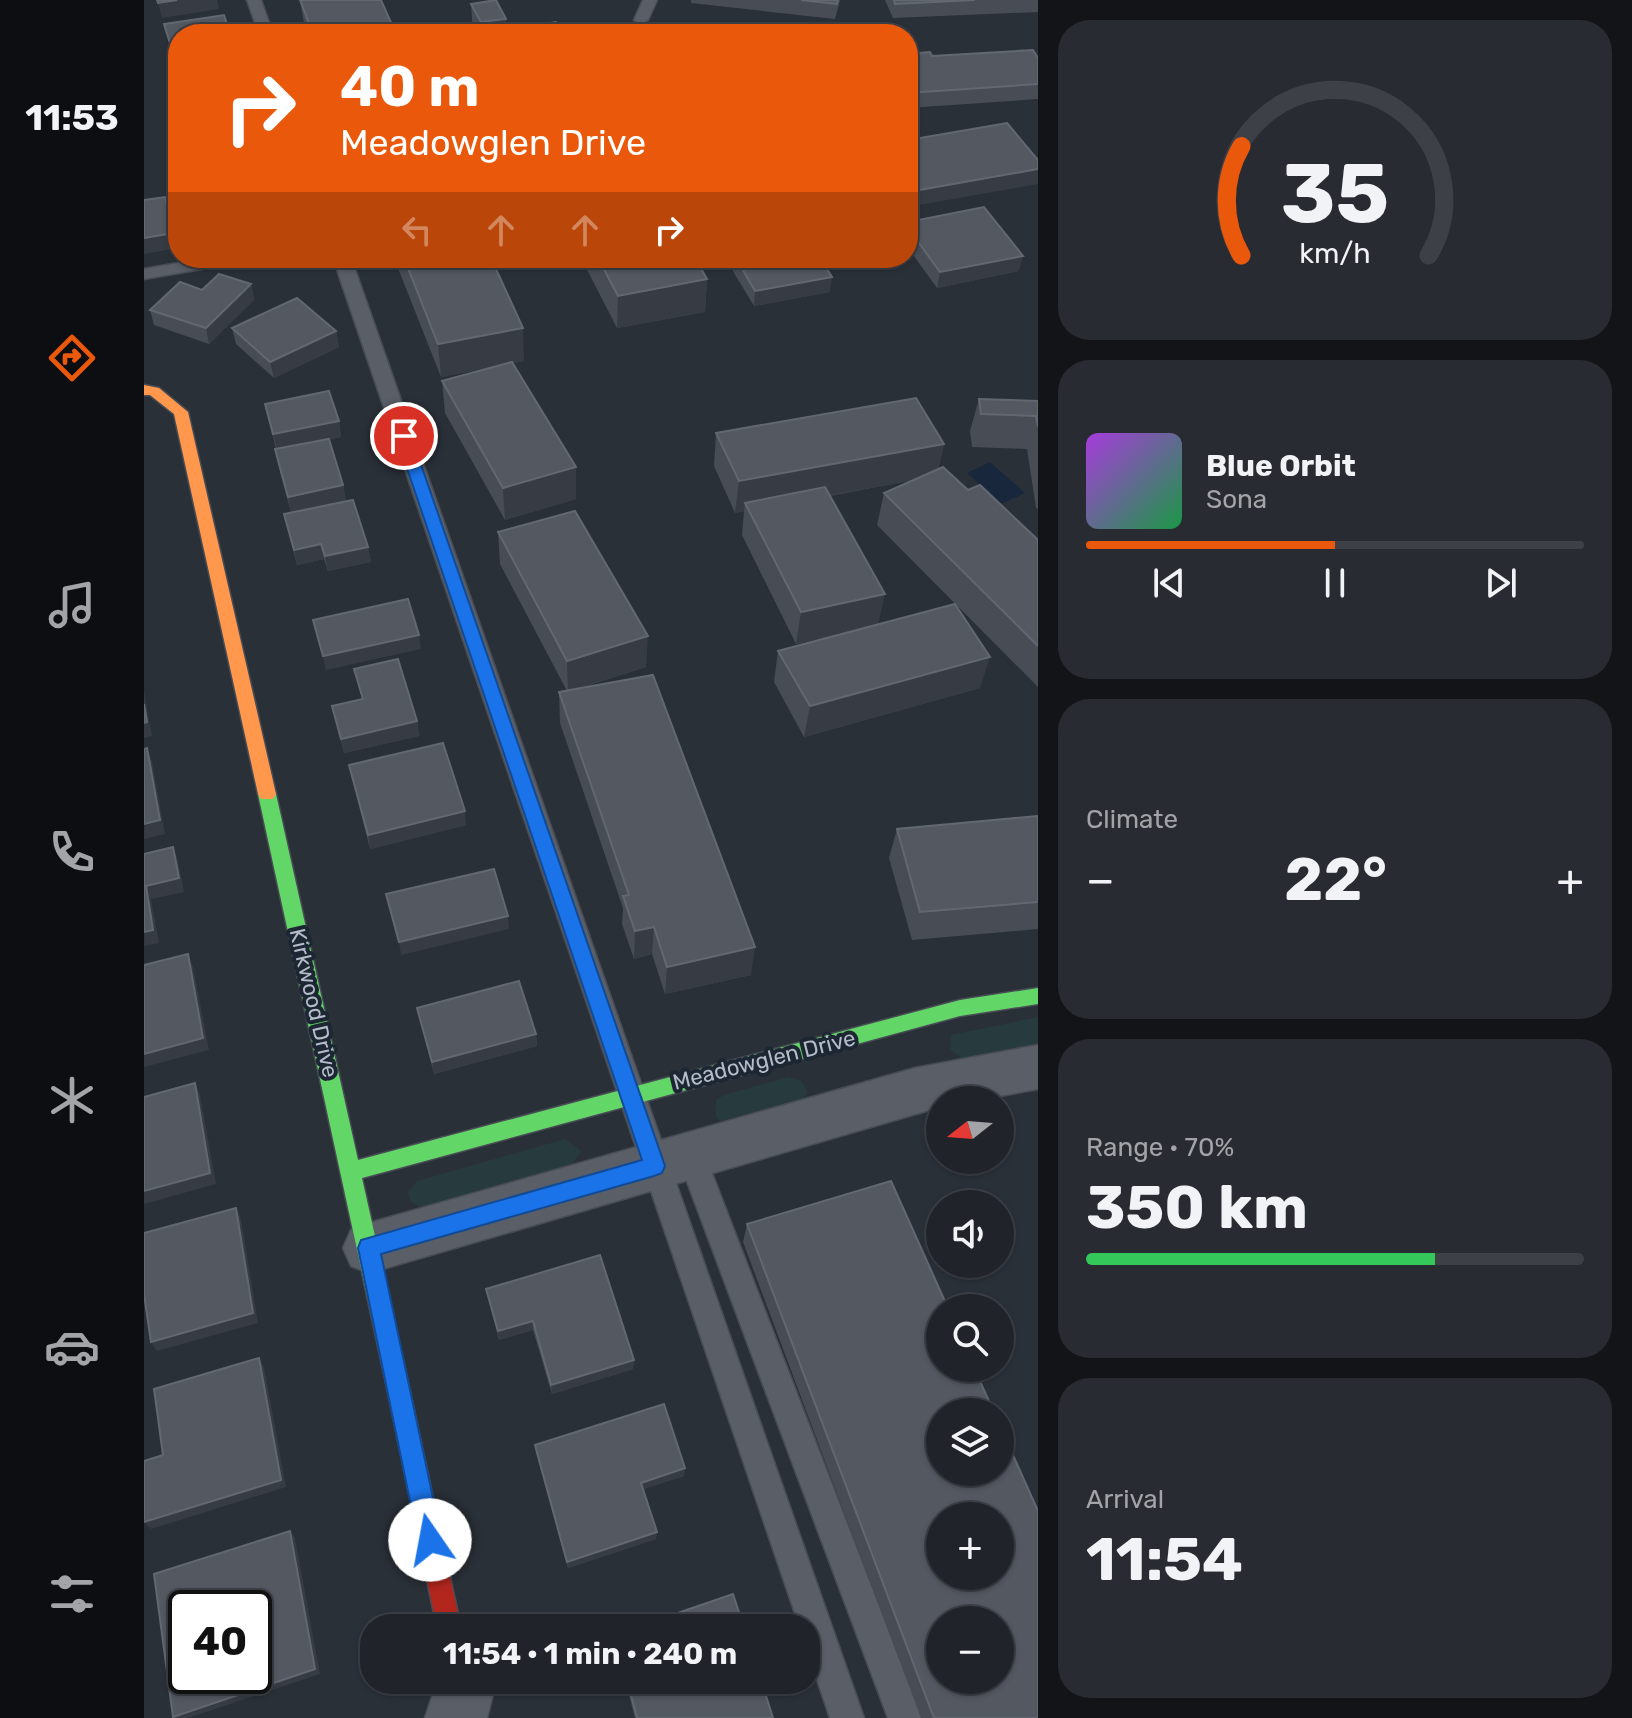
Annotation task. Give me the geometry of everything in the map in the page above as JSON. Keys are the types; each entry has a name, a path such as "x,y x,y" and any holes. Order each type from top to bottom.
{"street":[{"name":"Kirkwood Drive","path":"149,391 181,412 369,1248 446,1614"},
{"name":"Meadowglen Drive","path":"352,1171 960,1008 1038,996"},
{"path":"369,1248 915,1090 1038,1067"},
{"path":"456,1718 463,1694"}],"lane":[{"path":"254,0 262,24"},
{"path":"641,20 650,0"},
{"path":"144,274 178,268"},
{"path":"345,268 630,1094 673,1160 905,1718"},
{"path":"673,1160 847,1718"}],"green space":[{"path":"1038,1017 1038,1045 962,1059 950,1049 951,1035"},
{"path":"788,1077 802,1081 807,1092 801,1104 723,1124 716,1117 716,1100 724,1095"},
{"path":"565,1139 581,1151 573,1164 423,1209 411,1202 408,1192 417,1181"}],"water":[{"path":"990,462 1025,493 1001,504 967,473"}],"building":[{"path":"300,0 381,0 392,24 309,24"},
{"path":"496,0 506,19 481,22 471,4"},
{"path":"801,0 838,0 837,4"},
{"path":"894,0 975,0 895,4"},
{"path":"224,15 227,24 168,24 168,37 164,24"},
{"path":"1033,50 1038,58 1038,84 918,92 918,53 930,52 932,56"},
{"path":"1007,123 1038,160 1038,169 918,190 918,138"},
{"path":"165,197 168,234 144,238 144,200"},
{"path":"984,207 1023,256 940,272 918,242 918,220"},
{"path":"408,268 496,268 523,328 438,344"},
{"path":"603,268 701,268 707,279 618,296"},
{"path":"742,268 826,268 832,277 755,291"},
{"path":"219,274 251,284 206,328 150,310 180,282 202,290"},
{"path":"297,298 336,331 270,362 232,328"},
{"path":"512,362 576,467 503,488 442,381"},
{"path":"329,391 339,421 273,434 265,404"},
{"path":"916,398 944,444 739,481 716,433"},
{"path":"979,399 1038,401 1038,427 1036,416 981,414"},
{"path":"329,439 343,485 288,497 275,449"},
{"path":"943,467 968,490 980,485 1038,540 1038,646 884,493"},
{"path":"825,487 885,594 801,612 745,503"},
{"path":"353,500 368,547 325,556 321,544 294,550 284,514"},
{"path":"575,511 648,636 567,661 498,532"},
{"path":"408,599 419,635 323,656 313,620"},
{"path":"955,604 990,657 810,706 778,651"},
{"path":"398,659 417,721 341,739 332,706 363,699 354,669"},
{"path":"653,675 755,947 667,967 654,927 635,931 623,896 629,895 559,692"},
{"path":"443,743 465,811 368,835 349,765"},
{"path":"147,748 160,820 144,824 144,749"},
{"path":"1038,816 1038,902 920,912 897,829"},
{"path":"173,847 179,878 146,886 153,930 144,932 144,854"},
{"path":"494,869 508,916 399,942 386,894"},
{"path":"188,954 203,1038 144,1054 144,965"},
{"path":"519,981 536,1034 432,1062 417,1008"},
{"path":"195,1083 210,1173 144,1191 144,1097"},
{"path":"891,1181 926,1259 926,1278 935,1278 942,1294 926,1294 926,1382 980,1382 988,1398 926,1398 926,1486 1014,1486 1014,1457 1038,1511 1038,1718 934,1718 747,1224"},
{"path":"236,1208 253,1313 151,1342 144,1294 144,1233"},
{"path":"600,1255 634,1360 551,1385 533,1321 498,1331 486,1289"},
{"path":"259,1358 281,1480 144,1522 144,1461 163,1455 154,1389"},
{"path":"664,1404 685,1468 641,1483 657,1532 567,1562 535,1445"},
{"path":"290,1531 315,1669 272,1684 272,1590 168,1590 168,1679 154,1574"},
{"path":"733,1594 739,1614 675,1614"},
{"path":"170,1694 241,1694 173,1717"},
{"path":"631,1694 765,1694 773,1718 637,1718"}],"traffic: fast":[{"path":"267,794 399,1392"},
{"path":"352,1171 960,1008 1038,996"}],"traffic: slow":[{"path":"144,390 154,391 181,412 267,794"}],"traffic: jam":[{"path":"399,1392 446,1614"}],"route":[{"path":"404,436 654,1166 369,1248 430,1540"}]}
